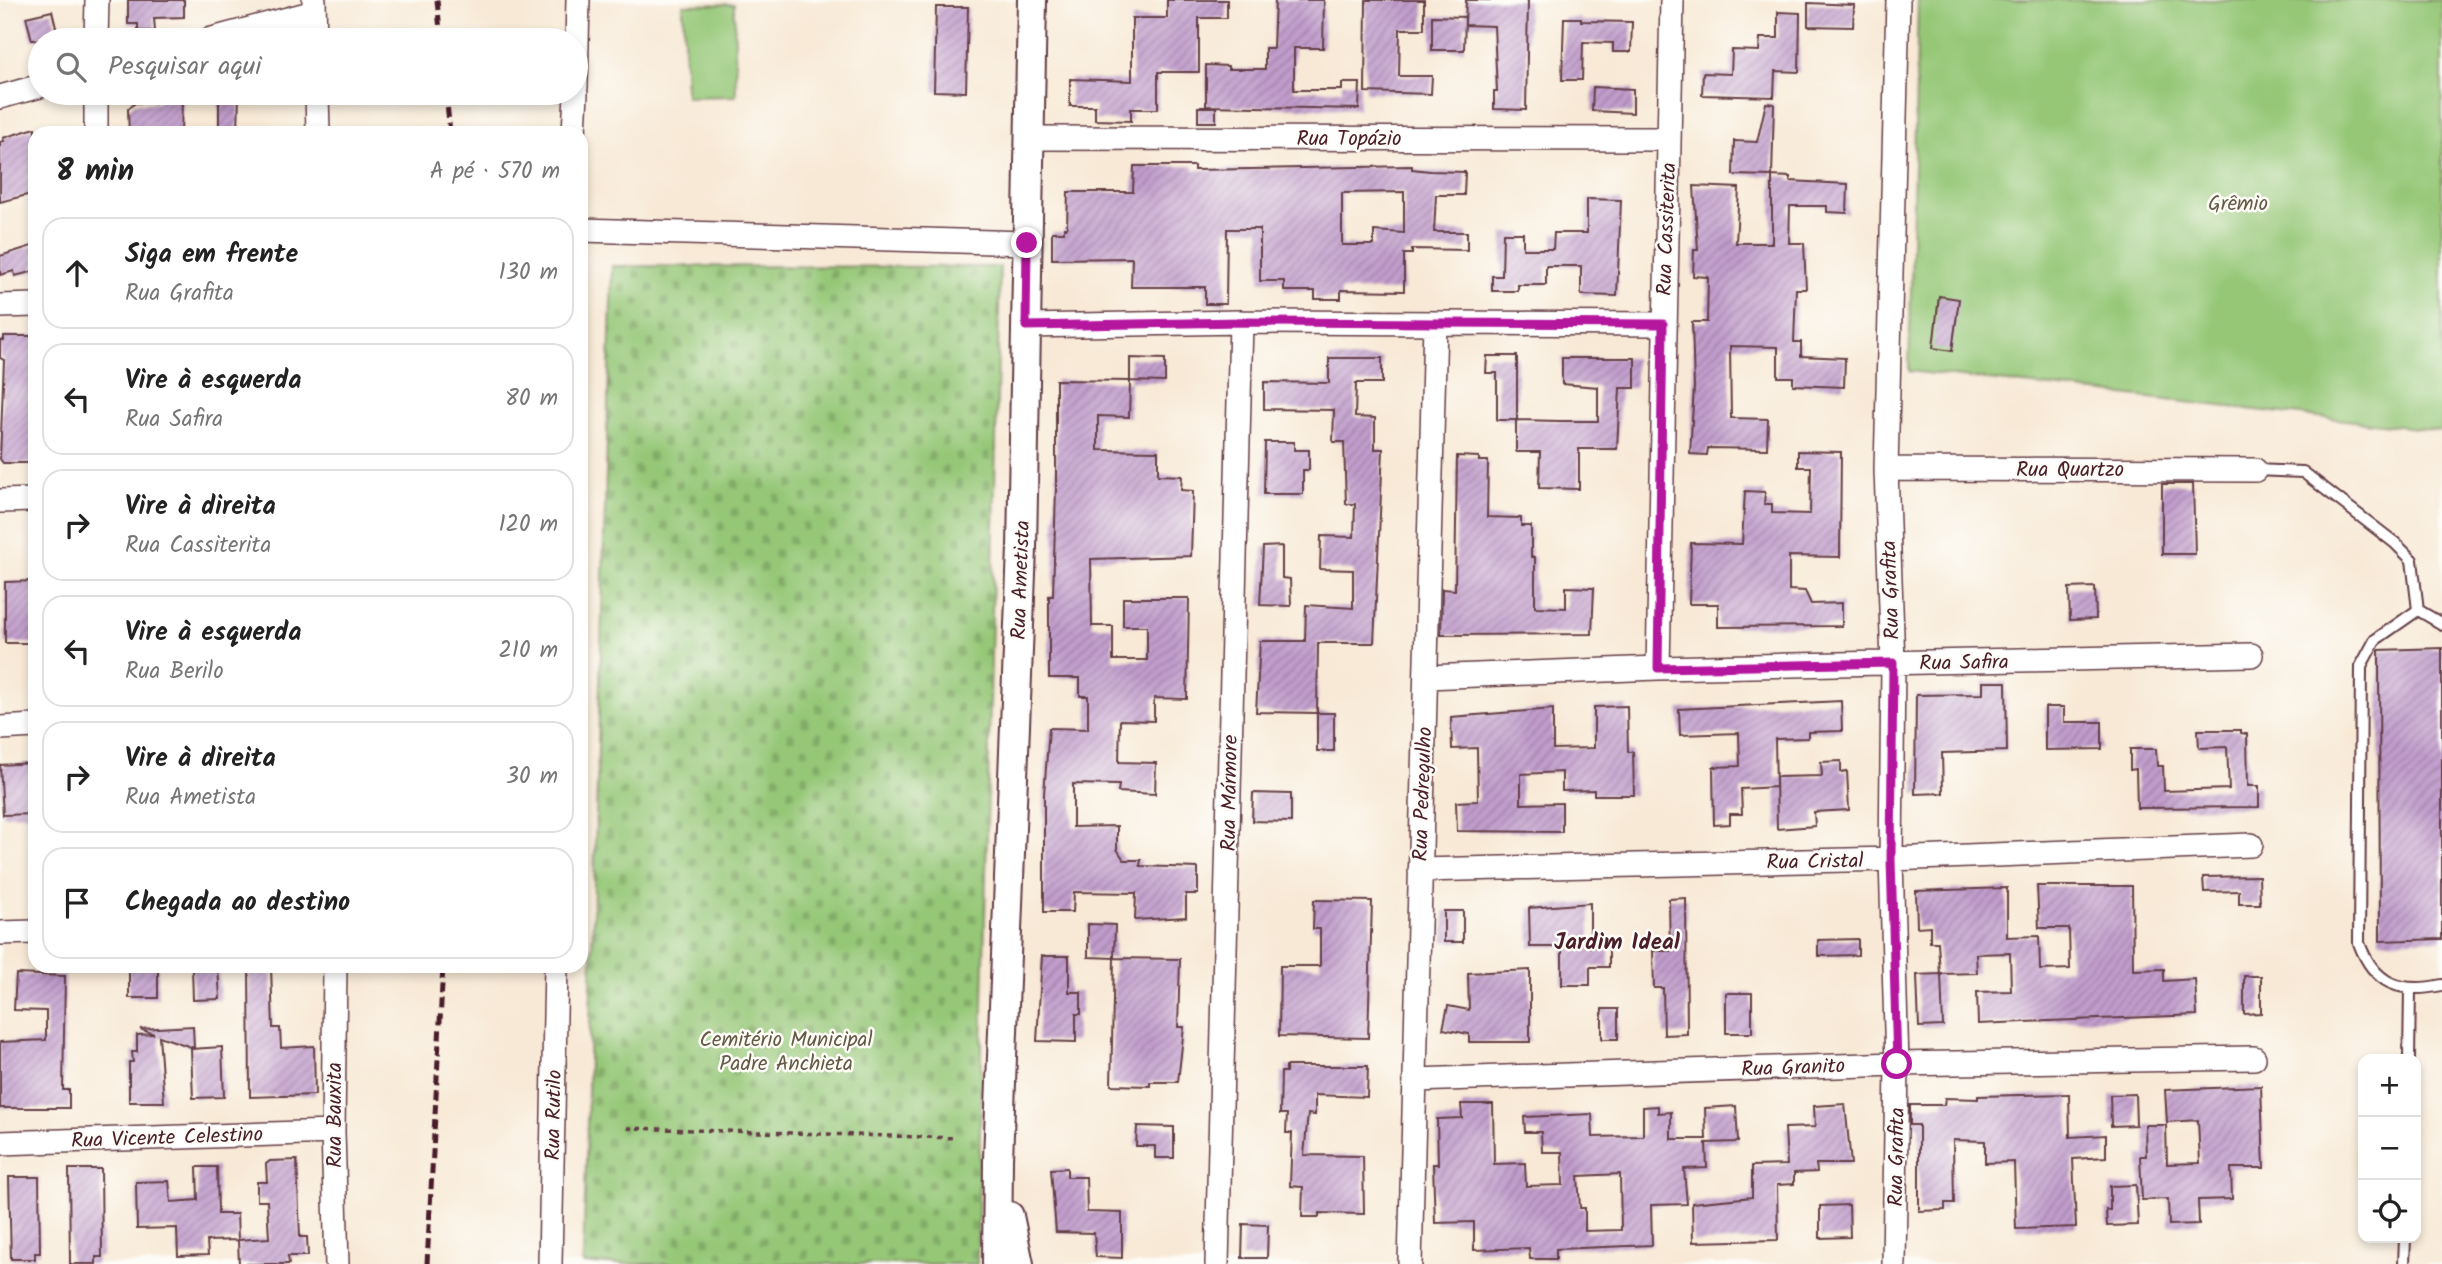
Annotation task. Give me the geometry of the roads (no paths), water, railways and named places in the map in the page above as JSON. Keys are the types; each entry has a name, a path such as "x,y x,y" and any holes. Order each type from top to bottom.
{"street":[{"path":"96,28 97,0"},
{"path":"577,28 578,0"},
{"name":"Rua Ametista","path":"997,1264 998,1159 1022,548 1032,0"},
{"name":"Rua Cassiterita","path":"1658,668 1663,324 1672,0"},
{"name":"Rua Grafita","path":"1894,1264 1897,1064 1891,859 1893,663 1886,469 1898,0"},
{"path":"245,28 314,6 315,28"},
{"path":"0,97 28,89"},
{"path":"96,105 96,126"},
{"path":"317,105 318,126"},
{"path":"575,126 576,105"},
{"name":"Rua Topázio","path":"1029,138 1668,139"},
{"path":"588,230 1027,243"},
{"path":"0,306 28,305"},
{"path":"1026,326 1241,322 1663,324"},
{"name":"Rua Mármore","path":"1217,1264 1241,322"},
{"name":"Rua Pedregulho","path":"1410,1264 1435,323"},
{"name":"Rua Quartzo","path":"1886,469 2255,470"},
{"path":"0,501 28,500"},
{"name":"Rua Safira","path":"1426,677 1658,668 2251,655"},
{"path":"0,727 28,726"},
{"name":"Rua Cristal","path":"1420,870 1891,859 2251,845"},
{"path":"0,933 28,932"},
{"name":"Rua Bauxita","path":"335,973 333,1132 337,1264"},
{"name":"Rua Rutilo","path":"550,1264 556,973"},
{"name":"Rua Granito","path":"1415,1080 1897,1064 2254,1058"},
{"name":"Rua Vicente Celestino","path":"0,1143 333,1132"},
{"name":"Rua Ametista","path":"998,1159 1019,1264"}],"lane":[{"path":"2255,470 2303,472 2395,543 2412,560 2418,610"},
{"path":"2418,610 2442,624"},
{"path":"2418,610 2375,640 2361,666 2359,943 2366,963 2382,980 2410,989 2442,985"},
{"path":"2409,1054 2410,989"},
{"path":"2404,1264 2405,1243"}],"railway":[{"path":"437,0 440,28"},
{"path":"447,105 449,126"},
{"path":"427,1264 443,973"}],"district":[{"name":"Jardim Ideal","path":"1617,941"}],"park label":[{"name":"Grêmio","path":"2238,203"},
{"name":"Cemitério Municipal Padre Anchieta","path":"786,1051"}]}
